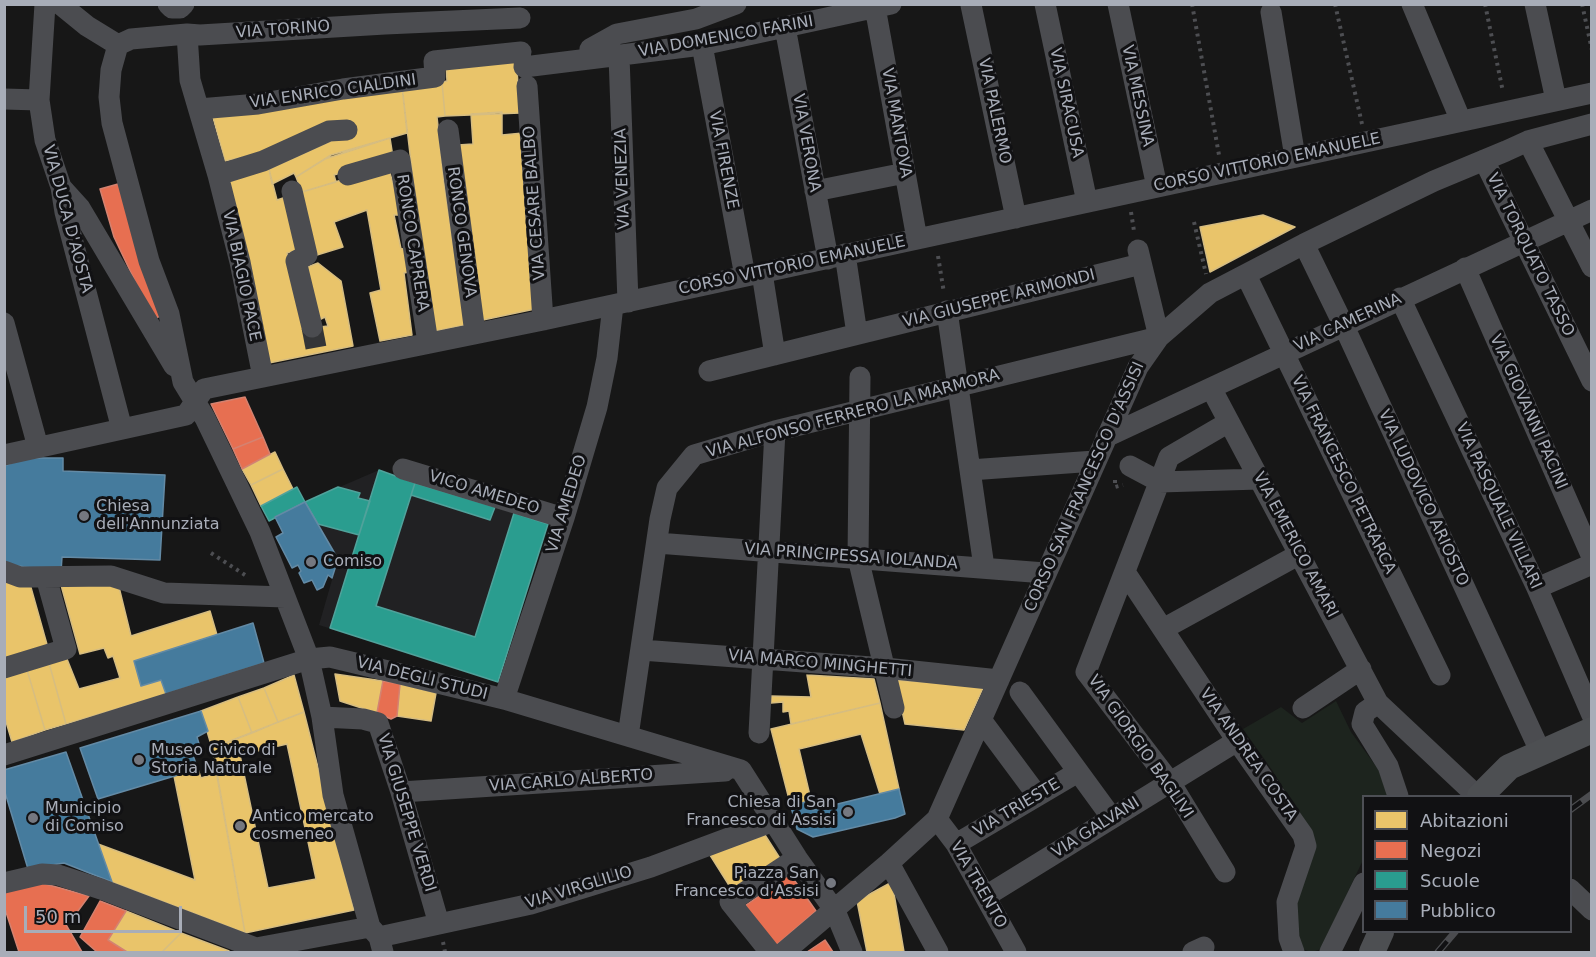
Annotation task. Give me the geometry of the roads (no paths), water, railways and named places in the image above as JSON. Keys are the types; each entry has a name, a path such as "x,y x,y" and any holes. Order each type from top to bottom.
{"main road":[{"path":"1482,793 1509,767 1592,730"},
{"path":"1372,952 1381,933"}],"street":[{"name":"VIA DUCA D'AOSTA","path":"45,4 39,100 45,140 61,187 65,212 122,429"},
{"path":"60,4 87,26 118,45 111,70 109,97 112,123 149,261 169,314 183,382"},
{"path":"168,4 172,8 180,8 184,4"},
{"path":"590,49 617,34 696,19 736,4"},
{"name":"VIA SIRACUSA","path":"1045,4 1087,202"},
{"name":"VIA MESSINA","path":"1118,4 1156,187"},
{"path":"1412,4 1461,121"},
{"path":"1535,4 1556,100"},
{"name":"VIA PALERMO","path":"971,5 1016,218"},
{"name":"VIA DOMENICO FARINI","path":"524,68 702,45 883,6"},
{"name":"VIA MANTOVA","path":"883,6 905,173 926,237"},
{"path":"1271,12 1295,157"},
{"name":"VIA TORINO","path":"118,45 131,39 187,34 520,18"},
{"name":"VIA VERONA","path":"785,27 815,191 836,256"},
{"name":"VIA BIAGIO PACE","path":"187,34 190,80 218,174 240,262 263,377"},
{"name":"VIA FIRENZE","path":"702,45 754,274"},
{"name":"VIA VENEZIA","path":"619,56 620,303"},
{"name":"VIA ENRICO CIALDINI","path":"199,109 258,104 343,89 435,77 434,61 524,68"},
{"name":"VIA CESARE BALBO","path":"524,68 543,320"},
{"name":"CORSO VITTORIO EMANUELE","path":"4,455 186,415 204,389 263,377 319,359 428,343 543,320 1592,93"},
{"path":"4,99 39,100"},
{"name":"CORSO SAN FRANCESCO D'ASSISI","path":"784,952 890,863 938,819 1138,367 1159,337 1210,293 1304,244 1434,181 1528,141 1592,124"},
{"path":"218,174 263,161 329,131 347,130"},
{"name":"RONCO GENOVA","path":"448,130 475,333"},
{"path":"1528,141 1592,267"},
{"name":"RONCO CAPRERA","path":"348,175 399,160 428,343"},
{"name":"VIA TORQUATO TASSO","path":"1484,160 1592,381"},
{"path":"815,191 905,173"},
{"path":"61,187 80,208 205,418 260,532 309,659 322,717 333,795 377,939"},
{"path":"292,191 307,255 296,261 312,327"},
{"name":"VIA CAMERINA","path":"1106,437 1343,324 1592,210"},
{"name":"VIA LUDOVICO ARIOSTO","path":"1304,244 1541,753"},
{"path":"836,256 857,334"},
{"name":"VIA GIUSEPPE ARIMONDI","path":"709,371 947,311 1140,257 1159,337"},
{"name":"VIA GIOVANNI PACINI","path":"1465,268 1592,557"},
{"path":"754,274 775,355"},
{"name":"VIA FRANCESCO PETRARCA","path":"1246,275 1440,675"},
{"name":"VIA PASQUALE VILLARI","path":"1400,298 1537,588 1592,715"},
{"name":"VIA AMEDEO","path":"504,699 564,518 597,406 620,303"},
{"path":"947,311 984,567"},
{"path":"4,323 38,447"},
{"name":"VIA ALFONSO FERRERO LA MARMORA","path":"628,736 667,488 694,455 775,431 1159,337"},
{"path":"860,377 858,558 894,708"},
{"name":"VIA EMERICO AMARI","path":"1211,388 1378,703"},
{"name":"VIA GIORGIO BAGLIVI","path":"1225,872 1170,782 1086,672 1168,457 1229,422"},
{"path":"759,733 775,431"},
{"path":"970,470 1095,461"},
{"path":"1130,466 1160,482 1259,479"},
{"name":"VICO AMEDEO","path":"403,469 564,518"},
{"name":"VIA PRINCIPESSA IOLANDA","path":"657,543 1045,573"},
{"path":"1163,629 1299,555"},
{"path":"1537,588 1592,564"},
{"path":"4,571 20,577 111,576 164,593 285,597"},
{"name":"VIA ANDREA COSTA","path":"1125,572 1237,741 1303,835 1306,846 1287,903 1289,939 1294,952"},
{"path":"4,668 66,649 46,577"},
{"name":"VIA MARCO MINGHETTI","path":"641,650 885,668 999,680"},
{"name":"VIA DEGLI STUDI","path":"4,755 309,659 330,657 504,699 741,770"},
{"path":"1303,708 1361,669"},
{"path":"1020,692 1112,818"},
{"path":"1398,795 1388,766 1362,724 1365,712 1378,703 1482,793"},
{"name":"VIA GIUSEPPE VERDI","path":"322,717 363,719 378,723 401,792 439,924"},
{"path":"982,721 1038,795"},
{"name":"VIA GALVANI","path":"986,896 1237,741"},
{"path":"741,770 797,858 827,917 852,952"},
{"name":"VIA CARLO ALBERTO","path":"401,792 741,770"},
{"name":"VIA TRIESTE","path":"956,844 1078,772"},
{"name":"VIA TRENTO","path":"938,819 956,844 1016,952"},
{"name":"VIA VIRGLILIO","path":"4,883 42,874 58,874 256,948 377,939 531,904 651,867 774,821"},
{"path":"770,952 730,902 797,858"},
{"path":"890,863 938,952"},
{"path":"1330,952 1362,887"},
{"path":"1572,891 1592,910"}],"tunnel":[{"path":"312,327 317,353"}],"railway":[{"path":"1572,809 1592,794"},
{"path":"1438,952 1454,933"}],"place":[{"name":"Chiesa dell'Annunziata","path":"84,516"},
{"name":"Comiso","path":"311,562"},
{"name":"Museo Civico di Storia Naturale","path":"139,760"},
{"name":"Chiesa di San Francesco di Assisi","path":"848,812"},
{"name":"Municipio di Comiso","path":"33,818"},
{"name":"Antico mercato cosmeneo","path":"240,826"},
{"name":"Piazza San Francesco d'Assisi","path":"831,883"}]}
